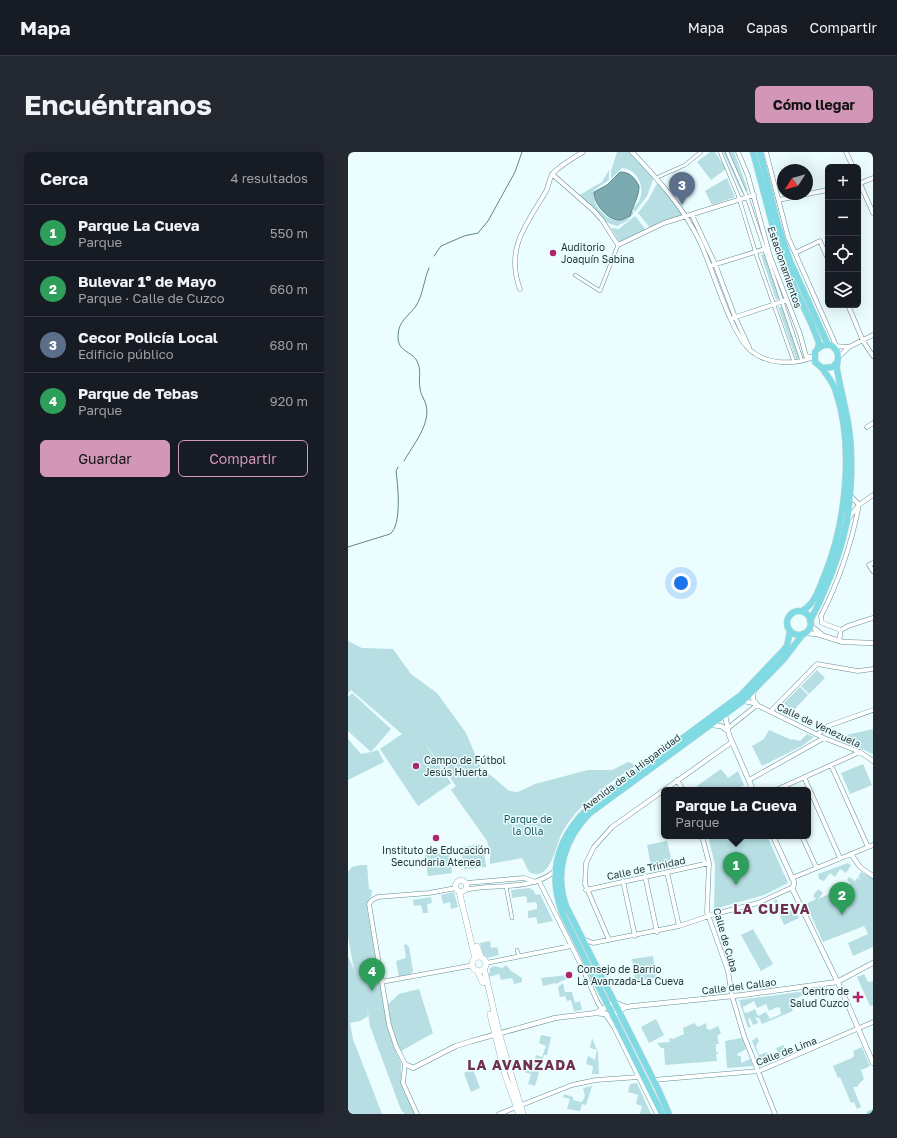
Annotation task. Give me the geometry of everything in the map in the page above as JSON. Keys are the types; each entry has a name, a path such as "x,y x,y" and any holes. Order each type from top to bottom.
{"main road":[{"path":"753,152 778,242 796,291 819,343 814,357 818,366 822,368 836,390 841,410 845,453 844,495 838,534 830,562 814,601 809,607 802,611 794,612 788,616 787,624 790,631 796,634 804,633 810,623 834,569 847,521 852,470 850,431 838,360 834,346 800,285 788,255 778,225 760,152"},
{"path":"818,348 834,346"},
{"path":"822,368 828,369 838,360"},
{"path":"802,611 807,615 810,623"},
{"name":"Avenida de la Hispanidad","path":"669,1114 619,1012 608,1005 560,908 555,889 555,871 558,856 566,835 587,809 742,695 787,646 790,631"},
{"name":"Avenida de la Hispanidad","path":"662,1114 610,1015 608,1005 582,938 566,906 561,888 563,859 573,834 585,818 600,805 725,715 742,701 784,659 804,633"},
{"path":"462,889 478,957 485,965 497,1034"},
{"path":"478,957 472,962 481,976 519,1114"},
{"path":"475,968 485,965"},
{"path":"518,1107 523,1114"}],"street":[{"path":"520,289 517,280 514,257 524,228 546,191 552,174 583,152"},
{"path":"632,152 656,178 686,217 713,264"},
{"path":"656,178 685,165 701,152"},
{"path":"720,152 740,200 755,252 794,362"},
{"path":"727,152 747,198 802,361"},
{"name":"Estacionamientos","path":"738,152 754,195 765,249 800,334 803,350 806,356 814,357"},
{"path":"766,152 777,193"},
{"path":"846,152 852,164"},
{"path":"552,174 602,220 618,245"},
{"path":"861,181 873,178"},
{"path":"861,186 873,213"},
{"path":"813,193 825,191"},
{"path":"575,275 600,290 618,245 657,226 754,195"},
{"path":"779,200 788,237 796,252 834,346 849,347"},
{"path":"692,215 713,264 733,318 750,350 772,360 794,362 814,357"},
{"path":"796,252 820,241 825,252"},
{"path":"713,264 765,249"},
{"path":"733,318 787,300"},
{"path":"849,308 863,340 873,356"},
{"path":"838,360 849,347 873,335"},
{"path":"867,427 873,423"},
{"path":"850,495 859,505"},
{"path":"847,521 859,505 873,495"},
{"path":"841,630 822,623 821,616 839,581 847,558 859,505"},
{"path":"871,564 873,571"},
{"path":"839,641 841,630 848,626 873,618"},
{"path":"810,623 826,637"},
{"path":"804,633 839,641 860,644 873,643"},
{"path":"771,711 817,664 858,671 873,669"},
{"path":"728,730 757,705 753,699 754,690"},
{"name":"Calle de Venezuela","path":"742,701 748,701 771,711 824,738 860,752 873,761"},
{"path":"818,734 828,726 873,710"},
{"path":"725,715 732,742 752,787"},
{"path":"711,725 721,726 728,730"},
{"path":"748,780 824,738"},
{"path":"667,787 732,742"},
{"path":"785,787 860,752"},
{"path":"831,765 868,847"},
{"path":"804,777 808,787"},
{"path":"677,780 680,787"},
{"path":"609,940 586,890 586,863 594,847 606,832 661,792"},
{"path":"811,793 840,858"},
{"name":"Calle de Cuba","path":"703,839 709,863 707,912 728,971 732,996 744,1036 759,1071 774,1114"},
{"path":"774,839 792,878 795,895 837,982 873,1063"},
{"path":"803,839 816,867"},
{"path":"792,878 873,845"},
{"path":"851,854 860,867 873,876"},
{"name":"Calle de Trinidad","path":"586,890 709,863"},
{"path":"416,1114 403,1083 405,1064 394,1040 381,982 368,911 369,902 376,898 506,886 537,881 555,871"},
{"path":"667,872 679,926"},
{"path":"645,876 657,932"},
{"path":"462,889 524,878 537,881"},
{"name":"Avenida de la Hispanidad","path":"537,881 571,946 584,976 608,1005"},
{"path":"623,881 634,936"},
{"path":"506,886 512,918"},
{"path":"582,938 593,943 657,932 758,903 793,887"},
{"path":"588,953 593,943"},
{"path":"485,965 518,956 571,946"},
{"path":"517,950 518,956"},
{"name":"Calle del Callao","path":"608,1005 626,1007 732,996 837,982 873,964"},
{"path":"381,982 468,966 475,968"},
{"path":"596,1013 608,1005"},
{"path":"623,1021 623,1012 626,1007"},
{"name":"Calle del Callao","path":"610,1015 619,1012 626,1007"},
{"path":"405,1064 413,1068 456,1046 555,1018 596,1013 610,1015"},
{"name":"Avenida de la Hispanidad","path":"610,1015 656,1114"},
{"name":"Calle de Lima","path":"653,1080 759,1071 873,1022"},
{"path":"499,1114 572,1085 596,1080 639,1077"}],"green space":[{"path":"617,152 630,152 654,177 647,196 635,212 633,209 641,196 641,185 636,175 627,169 622,168 611,179 611,171"},
{"path":"710,152 715,152 726,169 711,180 697,162"},
{"path":"723,152 734,152 748,190 742,193"},
{"path":"609,170 609,180 594,190 593,195 597,206 604,215 614,220 619,221 625,219 630,216 632,210 634,213 627,221 617,226 603,221 578,196 602,182"},
{"path":"727,178 735,197 712,205 705,191"},
{"path":"658,182 683,216 666,220 650,228 638,213 648,200"},
{"path":"635,216 646,230 620,243 611,228 619,229"},
{"path":"766,253 781,298 776,300 761,255"},
{"path":"783,306 801,358 796,359 778,307"},
{"name":"Parque de la Olla","path":"348,641 362,648 393,649 411,674 437,693 466,733 480,766 509,791 518,792 535,784 588,770 612,770 628,762 637,765 595,794 577,812 562,833 551,862 542,872 536,874 529,872 522,858 490,864 490,852 487,841 451,790 456,786 424,742 451,783 418,806 380,749 402,734 351,690 348,693"},
{"path":"817,670 825,678 809,694 801,686"},
{"path":"800,687 808,695 793,711 784,703"},
{"path":"352,693 391,729 371,752 348,731 348,697"},
{"path":"873,729 873,754 838,738 842,736"},
{"path":"769,730 792,740 800,741 807,734 814,737 802,746 762,766 752,746 764,739"},
{"path":"348,739 361,754 378,750 384,762 348,780"},
{"path":"863,764 872,785 850,794 841,773"},
{"path":"721,769 728,778 738,771 744,785 741,787 697,786"},
{"path":"709,839 768,839 788,883 764,895 714,909 715,865"},
{"path":"667,841 672,862 651,866 647,845"},
{"path":"483,844 486,867 464,869 461,847"},
{"path":"449,852 452,873 428,876 425,855"},
{"path":"848,863 851,865 846,873 840,869 835,877 830,873 824,881 819,879 818,874"},
{"path":"367,865 369,889 372,890 367,905 367,910 385,1007 399,994 419,989 433,1033 401,1051 395,1048 401,1063 401,1075 404,1091 415,1114 405,1114 401,1110 370,1026 367,1006 368,1016 360,1021 350,1023 353,1039 382,1114 348,1114 348,956 354,970 348,937 348,872 352,867"},
{"path":"861,872 873,878 873,947 853,956 848,943 868,934 864,926 823,942 806,904 816,899 813,896 818,889 823,893 818,899 851,884 847,880 849,877 855,881 857,878 861,880 858,877"},
{"path":"529,888 533,890 536,895 540,894 553,921 538,924 536,917 528,918 528,911 537,909 537,904 535,902 527,903 527,898 525,896 512,898 511,890"},
{"path":"454,892 458,907 451,909 450,902 443,904 441,895"},
{"path":"431,897 432,903 427,904 428,913 423,913 421,905 414,906 413,900"},
{"path":"776,899 784,914 795,909 799,918 784,925 774,901"},
{"path":"753,929 773,964 761,971 741,935"},
{"path":"490,941 491,948 497,947 499,955 487,958 483,954 480,943"},
{"path":"406,944 409,947 413,971 411,975 399,977 396,961 406,958 404,945"},
{"path":"653,956 656,978 635,981 632,959"},
{"path":"506,965 511,971 522,978 522,982 514,984 512,978 501,980 499,974 489,977 490,968 494,966 502,968"},
{"path":"864,974 868,982 873,981 873,1005 870,1006 857,977"},
{"path":"568,975 568,978 556,984 543,986 541,978"},
{"path":"563,983 565,992 572,992 575,1003 580,1001 582,1010 574,1011 571,1000 567,1001 565,996 560,997 558,987"},
{"path":"813,990 789,1002 793,1011 762,1024 759,1018 755,1016 758,1023 753,1025 750,1018 748,1020 751,1027 748,1028 739,1000","holes":["754,1001 757,1008 766,1004 769,1011 777,1007 780,1008 781,1014 770,1019 766,1012 758,1016 755,1009 747,1013 744,1012 743,1007"]},
{"path":"656,1019 664,1035 649,1043 641,1027"},
{"path":"694,1023 698,1027 706,1023 707,1029 710,1030 718,1026 721,1033 717,1036 719,1044 716,1044 716,1052 719,1053 716,1054 717,1061 665,1065 664,1048 661,1048 657,1043 670,1042 669,1039 673,1039 684,1034 683,1028"},
{"path":"541,1035 551,1037 547,1055 544,1055 535,1086 528,1084 531,1074 524,1072 526,1064 533,1066 536,1055 542,1057 546,1046 539,1043"},
{"path":"757,1037 759,1041 756,1046 759,1055 767,1052 771,1061 773,1060 772,1057 780,1057 776,1048 784,1045 787,1054 768,1063 762,1064 752,1041"},
{"path":"592,1038 598,1052 599,1074 592,1074 593,1066 586,1064 588,1056 595,1060 597,1050 590,1048"},
{"path":"742,1038 746,1049 737,1054 738,1056 741,1056 741,1063 750,1059 753,1066 727,1068 725,1041"},
{"path":"862,1047 870,1066 861,1070 864,1079 858,1087 853,1087 861,1107 857,1109 854,1102 851,1103 840,1077 838,1078 833,1066 852,1058 854,1056 853,1051"},
{"path":"473,1069 480,1088 471,1092 464,1073"},
{"path":"637,1083 651,1114 640,1114 642,1106 636,1104 638,1095 628,1092 630,1084"},
{"path":"592,1086 586,1105 582,1104 580,1111 567,1109 570,1099 563,1097 564,1094 573,1097 573,1100 582,1102 585,1096 583,1088"}],"shaded area":[{"path":"620,172 627,173 632,176 639,186 639,190 630,216 621,220 616,220 607,215 599,206 594,196 594,192 607,185"}],"waterway":[{"path":"434,256 441,246 464,236 478,233 488,221 515,172 522,152"},
{"path":"404,461 424,427 427,412 420,390 420,371 417,361 400,346 398,331 404,319 413,310 418,302 429,268"},
{"path":"348,547 390,534 394,529 398,514 396,471 398,467"}],"place":[{"name":"Cecor Policía Local","path":"682,205"},
{"name":"Auditorio Joaquín Sabina","path":"553,253"},
{"name":"Campo de Fútbol Jesús Huerta","path":"416,766"},
{"name":"Instituto de Educación Secundaria Atenea","path":"436,838"},
{"name":"Parque La Cueva","path":"736,885"},
{"name":"Bulevar 1º de Mayo","path":"842,915"},
{"name":"Consejo de Barrio La Avanzada-La Cueva","path":"569,975"},
{"name":"Parque de Tebas","path":"372,991"},
{"name":"Centro de Salud Cuzco","path":"858,997"}],"district":[{"name":"LA CUEVA","path":"772,909"},
{"name":"LA AVANZADA","path":"522,1065"}]}
